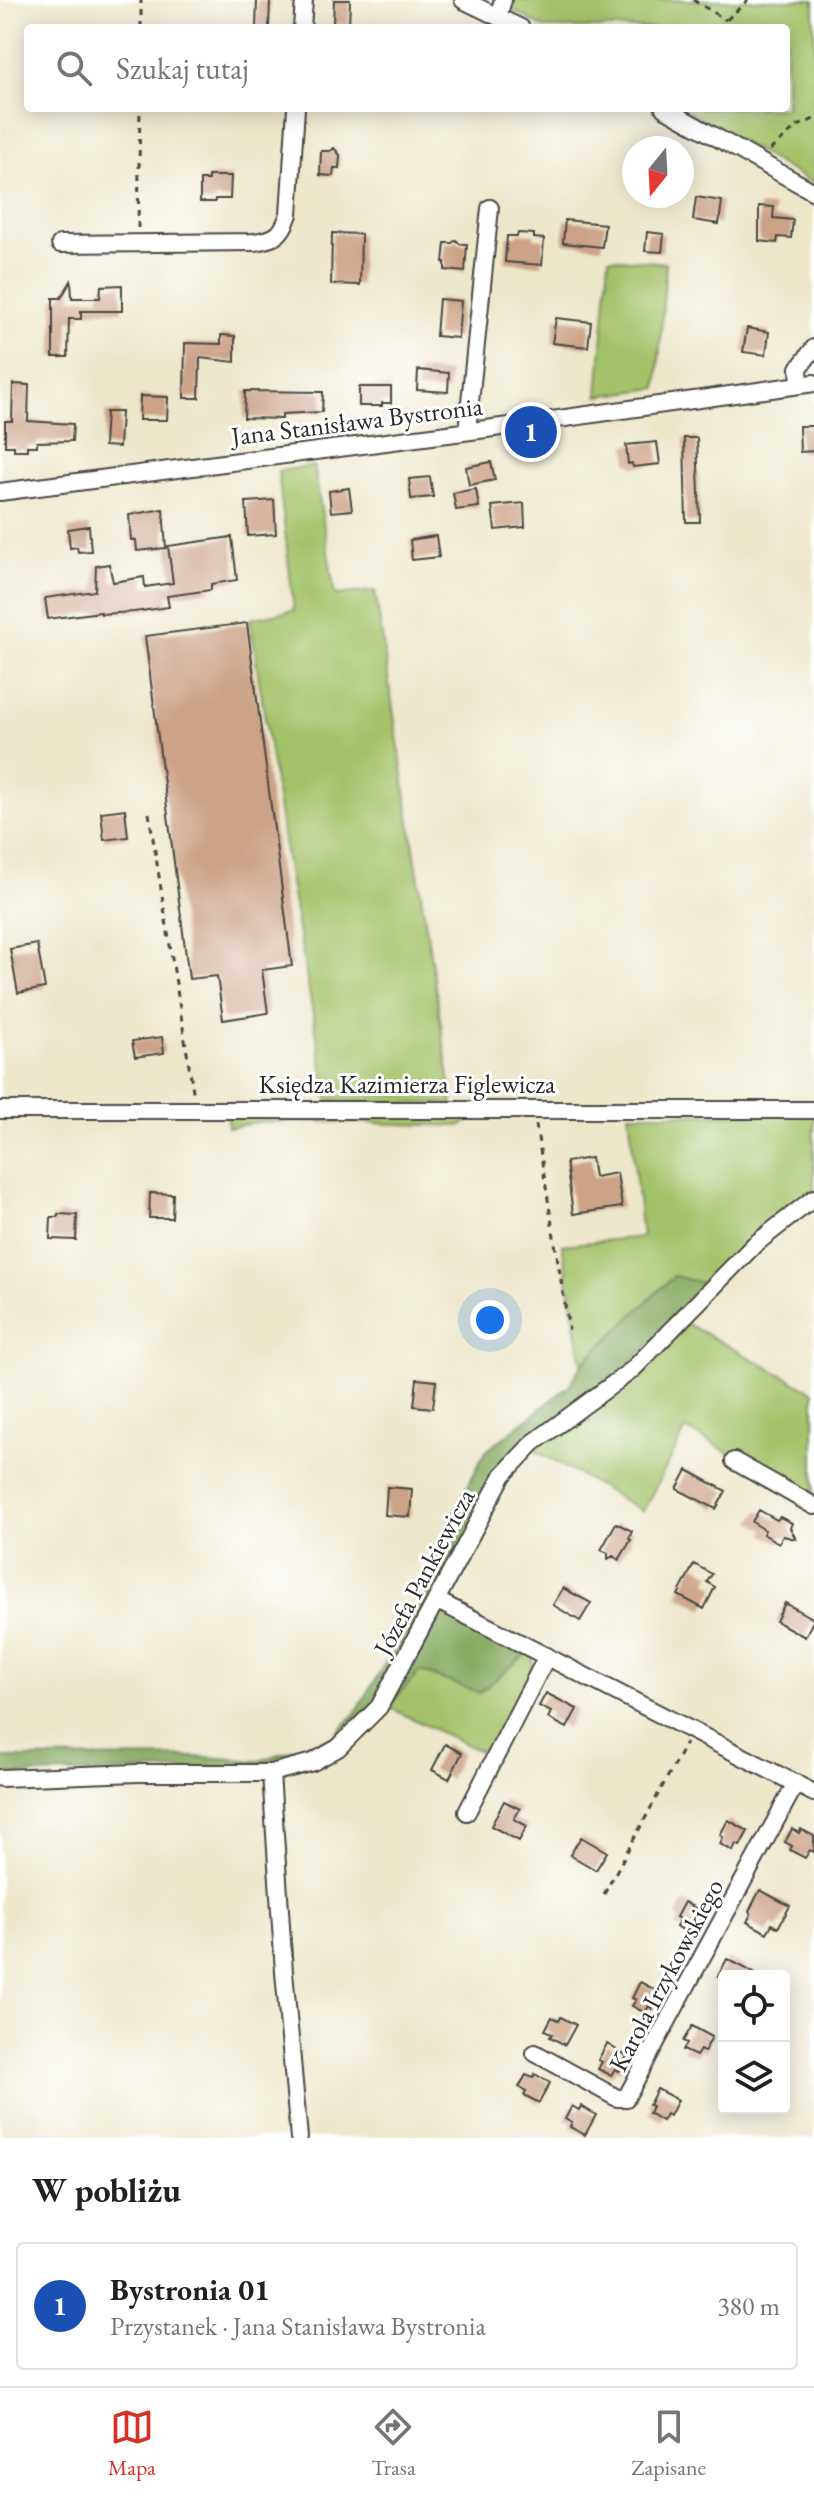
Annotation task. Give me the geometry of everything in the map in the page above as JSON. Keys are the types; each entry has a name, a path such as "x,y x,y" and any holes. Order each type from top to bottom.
{"street":[{"path":"302,24 304,0"},
{"path":"463,0 501,8 517,24"},
{"path":"60,244 254,242 271,239 284,229 289,214 296,112"},
{"path":"671,112 814,192"},
{"path":"467,431 490,208"},
{"path":"807,384 799,368 814,348"},
{"name":"Jana Stanisława Bystronia","path":"0,492 807,384"},
{"name":"Księdza Kazimierza Figlewicza","path":"0,1110 814,1110"},
{"name":"Józefa Pankiewicza","path":"0,1778 138,1773 271,1773 313,1762 338,1748 379,1707 503,1475 533,1443 632,1370 754,1245 814,1198"},
{"path":"734,1461 814,1506"},
{"path":"436,1600 814,1793"},
{"path":"467,1812 547,1656"},
{"path":"271,1773 299,2138"},
{"name":"Karola Irzykowskiego","path":"535,2053 617,2098 626,2098 796,1783"}],"path":[{"path":"141,0 141,24"},
{"path":"693,0 726,20"},
{"path":"722,24 748,0"},
{"path":"138,244 140,112"},
{"path":"758,161 798,126 814,119"},
{"path":"149,813 196,1108"},
{"path":"533,1108 569,1330"},
{"path":"604,1894 693,1731"}],"green space":[{"path":"511,0 814,0 814,184 689,112 790,112 790,24 537,24 506,6"},
{"path":"609,258 666,263 657,388 598,396"},
{"path":"314,466 335,595 375,591 453,1104 328,1100 289,877 250,619 294,610 278,471"},
{"path":"489,1112 459,1126 307,1121 258,1122 228,1128 227,1113"},
{"path":"629,1114 814,1114 814,1190 774,1222 710,1285 674,1276 582,1364 562,1245 642,1237"},
{"path":"674,1276 710,1285 627,1366 503,1464 376,1704 334,1745 306,1761 261,1768 0,1775 0,1758 208,1757 259,1761 333,1737 355,1714 422,1600 450,1522 485,1452 569,1386 582,1364"},
{"path":"687,1324 814,1392 814,1499 686,1429 643,1511 533,1449"},
{"path":"438,1606 528,1652 479,1693 420,1671 388,1707"},
{"path":"528,1652 533,1656 532,1673 490,1756 388,1707 420,1670 479,1693"}],"building":[{"path":"257,0 270,0 269,24 256,24"},
{"path":"334,0 350,0 349,24 333,24"},
{"path":"334,148 340,155 339,168 334,168 333,176 320,175 321,151"},
{"path":"208,176 231,176 230,199 200,202 200,180 208,180"},
{"path":"696,197 722,201 719,224 693,220"},
{"path":"759,206 774,207 773,218 793,220 791,238 778,237 777,243 759,241"},
{"path":"565,220 605,224 602,247 563,243"},
{"path":"647,232 664,234 662,252 645,251"},
{"path":"332,233 361,234 360,285 331,284"},
{"path":"518,233 534,234 534,238 544,239 542,265 505,262 507,236 517,236"},
{"path":"456,240 467,244 465,272 445,270 445,243"},
{"path":"71,281 72,298 100,298 101,286 122,285 122,311 81,311 81,319 69,319 68,357 53,357 53,298 61,298"},
{"path":"439,299 461,301 458,338 436,336"},
{"path":"556,318 591,322 588,347 552,343"},
{"path":"747,328 769,332 766,355 743,352"},
{"path":"221,335 235,336 235,362 200,358 199,398 184,398 185,343 221,344"},
{"path":"418,370 449,373 448,392 417,390"},
{"path":"13,384 29,385 28,421 73,424 72,441 37,442 37,446 27,446 27,450 5,446 5,421 12,421"},
{"path":"359,387 391,387 391,403 359,406"},
{"path":"245,391 323,392 322,412 282,414 282,419 244,418"},
{"path":"140,396 168,397 167,420 139,420"},
{"path":"106,412 121,412 119,447 104,446"},
{"path":"799,426 814,426 814,451 800,452"},
{"path":"684,438 697,438 700,522 686,522"},
{"path":"657,442 660,464 633,467 632,463 628,464 626,445"},
{"path":"491,462 495,480 469,485 466,467"},
{"path":"430,477 433,497 411,499 409,479"},
{"path":"349,488 352,510 331,512 329,491"},
{"path":"476,489 479,507 456,510 453,493"},
{"path":"274,500 276,534 248,536 246,502"},
{"path":"524,503 525,527 495,530 492,506"},
{"path":"163,509 166,548 137,551 136,540 131,540 129,515"},
{"path":"89,526 91,551 78,552 77,547 70,548 68,529"},
{"path":"436,536 439,557 412,560 410,540"},
{"path":"232,537 237,580 211,584 211,590 167,596 169,607 48,619 45,598 95,591 96,566 109,564 113,582 144,577 145,587 173,583 168,546"},
{"path":"247,623 292,966 262,970 268,1013 223,1020 217,976 189,979 145,636"},
{"path":"125,809 128,837 104,840 101,812"},
{"path":"37,944 45,988 18,993 10,949"},
{"path":"162,1037 164,1053 135,1057 132,1041"},
{"path":"591,1158 594,1177 617,1173 622,1207 573,1214 566,1162"},
{"path":"150,1193 173,1194 172,1218 149,1218"},
{"path":"58,1214 77,1215 76,1240 50,1239 51,1217 58,1217"},
{"path":"417,1379 436,1381 433,1408 414,1406"},
{"path":"687,1470 726,1491 716,1509 677,1489"},
{"path":"387,1487 412,1489 410,1517 385,1515"},
{"path":"759,1510 777,1520 780,1517 792,1523 790,1528 796,1539 783,1536 779,1543 763,1534 765,1530 752,1522"},
{"path":"616,1523 632,1531 631,1540 619,1560 613,1556 608,1559 608,1553 601,1550"},
{"path":"694,1564 712,1574 707,1582 715,1587 704,1609 678,1595"},
{"path":"563,1588 591,1603 580,1621 553,1605"},
{"path":"785,1603 814,1619 805,1637 776,1621"},
{"path":"546,1693 577,1709 567,1728 548,1718 551,1712 539,1706"},
{"path":"445,1744 462,1753 449,1779 432,1770"},
{"path":"504,1801 520,1809 514,1819 527,1826 519,1841 491,1826"},
{"path":"728,1820 748,1831 740,1846 736,1844 733,1851 720,1844 723,1837 720,1835"},
{"path":"792,1829 799,1833 801,1829 814,1836 814,1852 810,1850 805,1858 790,1850 792,1846 785,1842"},
{"path":"581,1837 607,1852 596,1870 570,1855"},
{"path":"760,1890 790,1906 778,1928 772,1924 767,1933 747,1922"},
{"path":"684,1902 704,1913 696,1928 692,1926 689,1933 676,1926 680,1919 676,1917"},
{"path":"727,1959 748,1970 721,1970"},
{"path":"640,1982 661,1993 652,2009 649,2006 645,2013 632,2006 636,2000 632,1998"},
{"path":"552,2017 559,2021 561,2017 576,2025 565,2045 550,2037 552,2034 545,2030"},
{"path":"692,2026 712,2037 704,2052 700,2050 696,2056 683,2050 687,2043 683,2041"},
{"path":"607,2044 627,2056 619,2071 615,2069 611,2075 598,2069 602,2062 598,2060"},
{"path":"535,2074 550,2083 539,2103 524,2095 526,2091 519,2087 526,2075 533,2078"},
{"path":"657,2089 678,2100 670,2116 666,2114 662,2121 649,2113 652,2106 649,2105"},
{"path":"572,2106 579,2110 581,2106 596,2115 585,2135 570,2127 572,2123 565,2119"}],"place":[{"name":"Bystronia 01","path":"531,432"}]}
